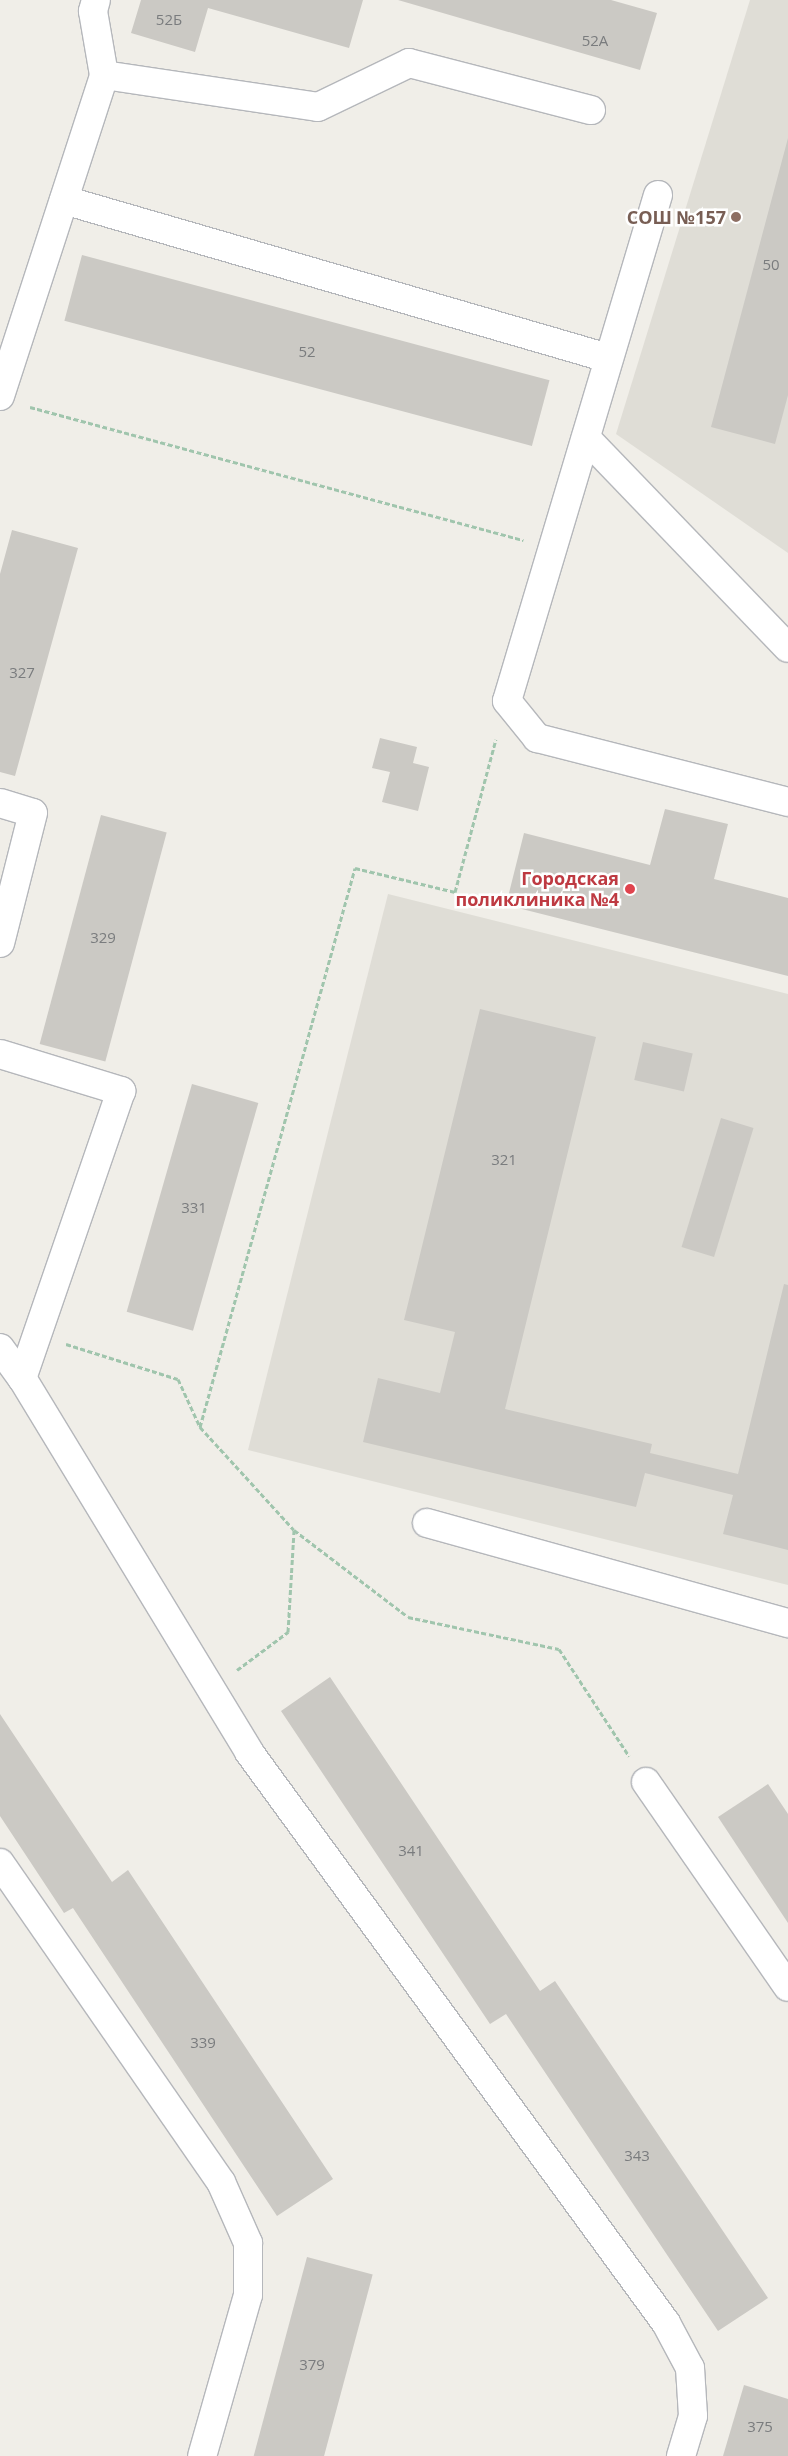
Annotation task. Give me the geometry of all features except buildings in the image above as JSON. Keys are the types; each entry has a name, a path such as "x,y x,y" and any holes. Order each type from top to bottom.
{"lane":[{"path":"0,396 4,365 64,200 104,75 92,11 96,0"},
{"path":"104,75 318,107 409,62 592,110"},
{"path":"658,195 507,701 537,738 788,802"},
{"path":"64,200 608,358"},
{"path":"586,438 788,648"},
{"path":"0,804 32,813 0,943"},
{"path":"0,1054 121,1091 22,1378"},
{"path":"0,1348 22,1378 249,1752 666,2323 690,2368 693,2416 681,2456"},
{"path":"427,1523 788,1622"},
{"path":"646,1782 788,1987"},
{"path":"0,1863 221,2182 248,2243 248,2294 202,2456"}],"path":[{"path":"29,407 553,548"},
{"path":"200,1427 354,868 455,892 507,701"},
{"path":"37,1335 178,1379 200,1427 294,1530 408,1617 559,1649 646,1782"},
{"path":"211,1689 288,1632 294,1530"}],"shaded area":[{"name":"СОШ №157","path":"750,0 788,0 788,553 616,434"},
{"path":"388,894 788,994 788,1585 248,1450"}],"place":[{"name":"СОШ №157","path":"736,217"},
{"name":"Городская поликлиника №4","path":"630,889"}]}
